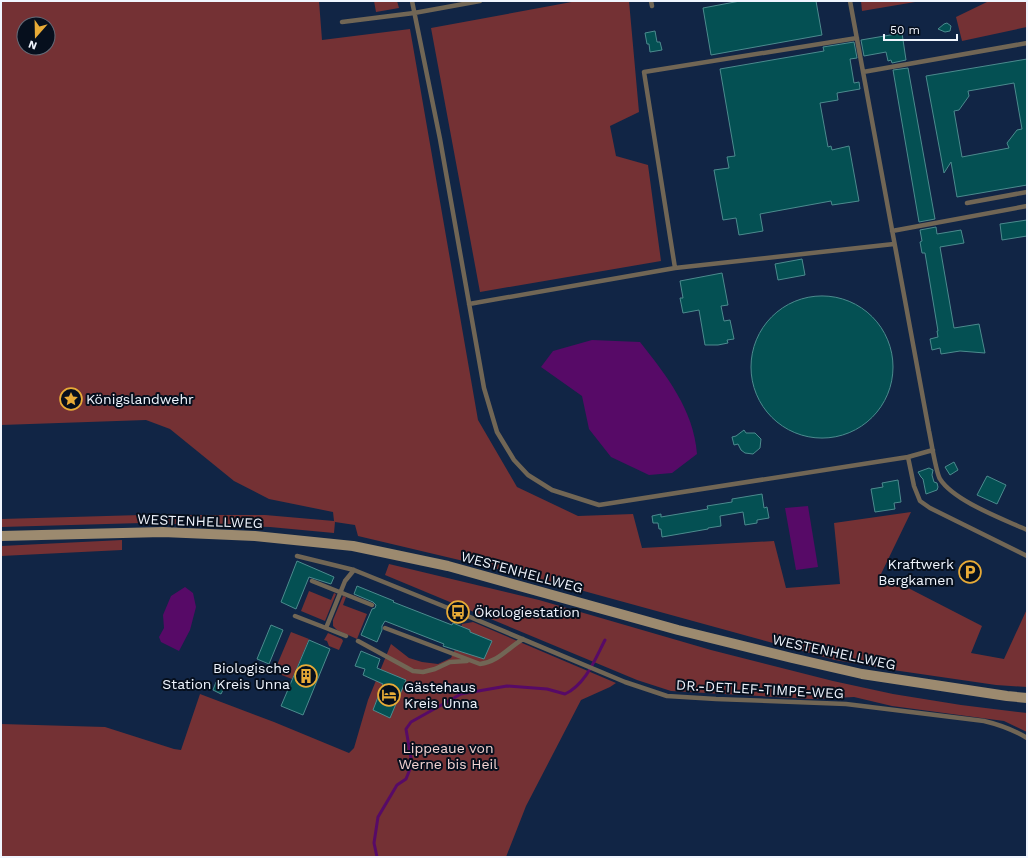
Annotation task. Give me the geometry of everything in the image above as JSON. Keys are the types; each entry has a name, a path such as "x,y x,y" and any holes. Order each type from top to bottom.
{"main road":[{"name":"WESTENHELLWEG","path":"1,536 163,532 255,536 353,546 448,566 678,630 862,674 1027,698"}],"lane":[{"path":"412,1 440,139 484,388 497,432 514,460 528,475 552,490 599,505 908,457 933,450"},
{"path":"342,22 414,13 480,1"},
{"path":"850,1 894,244 939,478 955,494 1027,530"},
{"path":"675,268 644,72 857,38"},
{"path":"863,72 1027,43"},
{"path":"967,203 1027,192"},
{"path":"892,230 1027,206"},
{"path":"469,304 675,268 894,244"},
{"path":"908,457 914,486 920,501 936,511 1027,556"},
{"name":"DR.-DETLEF-TIMPE-WEG","path":"297,556 354,570 625,682 668,696 716,700 846,704 984,721 1012,729 1027,738"},
{"path":"326,628 345,581 354,570"},
{"path":"312,580 372,605"},
{"path":"295,616 346,636"},
{"path":"385,628 480,664 486,664 494,660 523,639"},
{"path":"358,641 413,671 423,672 435,669 450,662 471,661"}],"green space":[{"path":"1,1 319,1 322,40 410,29 478,420 517,487 578,516 633,514 642,548 774,541 786,588 840,584 834,523 911,512 881,574 982,626 971,653 1004,659 1027,609 1027,687 996,685 835,660 540,579 358,536 355,525 335,522 334,533 270,527 142,523 1,527 1,519 141,515 265,515 334,521 333,512 269,499 234,481 170,429 146,420 1,425"},
{"path":"374,1 397,1 399,8 376,12"},
{"path":"577,1 629,1 639,112 610,126 616,156 648,165 661,261 480,292 431,28"},
{"path":"861,1 921,1 862,11"},
{"path":"989,1 1027,1 1027,27 962,41 956,17"},
{"path":"122,540 122,550 1,556 1,546"},
{"path":"389,564 539,600 711,650 833,681 893,694 961,705 1027,713 1027,732 1004,721 892,706 854,697 812,699 671,691 637,680 385,575"},
{"path":"309,591 331,600 334,593 336,594 325,621 301,611"},
{"path":"343,596 346,597 343,605 367,614 357,639 337,630 333,626 333,620"},
{"name":"Lippeaue von Werne bis Heil","path":"473,622 616,683 581,700 526,806 506,857 1,857 1,724 105,727 181,750 200,694 274,722 349,753 354,748 368,700 391,644 409,658 422,662 438,664 451,658 458,643 462,624"},
{"path":"291,632 309,639 292,679 274,672"},
{"path":"328,633 342,639 343,641 339,650 329,646 327,641 324,640"}],"shaded area":[{"path":"592,340 640,342 669,380 685,408 695,438 697,454 672,473 649,475 611,457 589,429 582,396 541,367 553,351"},
{"path":"808,506 818,567 796,570 785,508"},
{"path":"185,587 193,593 196,607 190,630 179,651 161,642 159,637 164,628 163,615 171,596"}],"building":[{"path":"740,1 816,1 822,35 711,55 703,8"},
{"path":"947,23 951,26 950,31 945,32 938,29 944,24"},
{"path":"655,31 657,42 660,42 662,50 650,52 645,33"},
{"path":"902,33 906,60 892,63 891,60 888,61 886,52 864,56 861,40"},
{"path":"854,42 857,58 850,59 854,83 859,82 860,89 837,93 838,100 820,103 828,147 831,146 832,150 849,146 859,201 832,205 831,201 760,214 763,231 739,235 736,218 723,220 714,170 729,168 727,157 735,156 720,69 824,51 823,47"},
{"path":"1027,59 1027,185 957,197 951,162 944,173 926,76","holes":["1014,83 1022,129 1017,130 1007,143 1009,148 962,157 954,111 959,110 969,96 968,91"]},
{"path":"908,68 935,219 919,222 893,70"},
{"path":"1027,220 1027,236 1002,240 1000,224"},
{"path":"936,227 937,234 961,230 964,243 940,247 954,328 979,324 985,353 960,351 941,354 940,348 932,350 930,339 938,337 938,331 925,253 922,253 920,242 922,241 920,230"},
{"path":"802,259 805,275 778,280 775,264"},
{"path":"722,273 728,305 721,306 724,321 730,320 734,339 727,340 728,343 705,345 699,310 683,313 680,298 683,298 680,281"},
{"path":"822,296 842,299 849,302 867,312 877,322 890,347 893,367 890,387 887,394 877,412 867,422 842,435 822,438 802,435 795,432 777,422 767,412 754,387 751,367 754,347 757,340 767,322 777,312 802,299"},
{"path":"744,430 746,433 755,433 761,439 760,448 753,454 745,453 741,450 738,444 734,445 732,437"},
{"path":"954,462 958,470 950,475 945,467"},
{"path":"929,468 933,470 932,475 934,482 937,483 938,487 937,490 926,494 923,479 918,472"},
{"path":"987,476 1006,485 997,504 977,495"},
{"path":"898,480 901,502 894,503 895,509 875,512 871,489 883,487 882,483"},
{"path":"762,494 764,508 767,507 769,518 757,520 757,523 745,525 743,512 720,516 721,526 662,537 661,529 659,529 658,523 653,523 652,516 661,514 661,517 708,509 707,506 732,502 732,499"},
{"path":"297,561 334,577 331,584 309,577 296,609 281,602"},
{"path":"357,586 452,625 453,623 492,641 484,659 443,646 444,644 385,621 377,642 361,635 372,609 375,608 376,605 373,602 354,594"},
{"path":"271,625 283,630 269,664 257,659"},
{"name":"Biologische Station Kreis Unna","path":"309,640 330,649 303,715 281,706"},
{"path":"361,651 380,659 377,668 406,680 390,718 373,710 383,684 363,675 365,669 355,666"},
{"path":"216,682 225,686 221,694 213,690"}],"waterway":[{"path":"377,857 374,843 378,817 397,785 406,779 412,764 406,729 411,722 461,694 507,686 547,689 565,694 572,690 584,678 605,640"}],"place":[{"name":"Königslandwehr","path":"71,399"},
{"name":"Kraftwerk Bergkamen","path":"970,572"},
{"name":"Ökologiestation","path":"458,612"},
{"name":"Biologische Station Kreis Unna","path":"306,676"},
{"name":"Gästehaus Kreis Unna","path":"389,695"}]}
